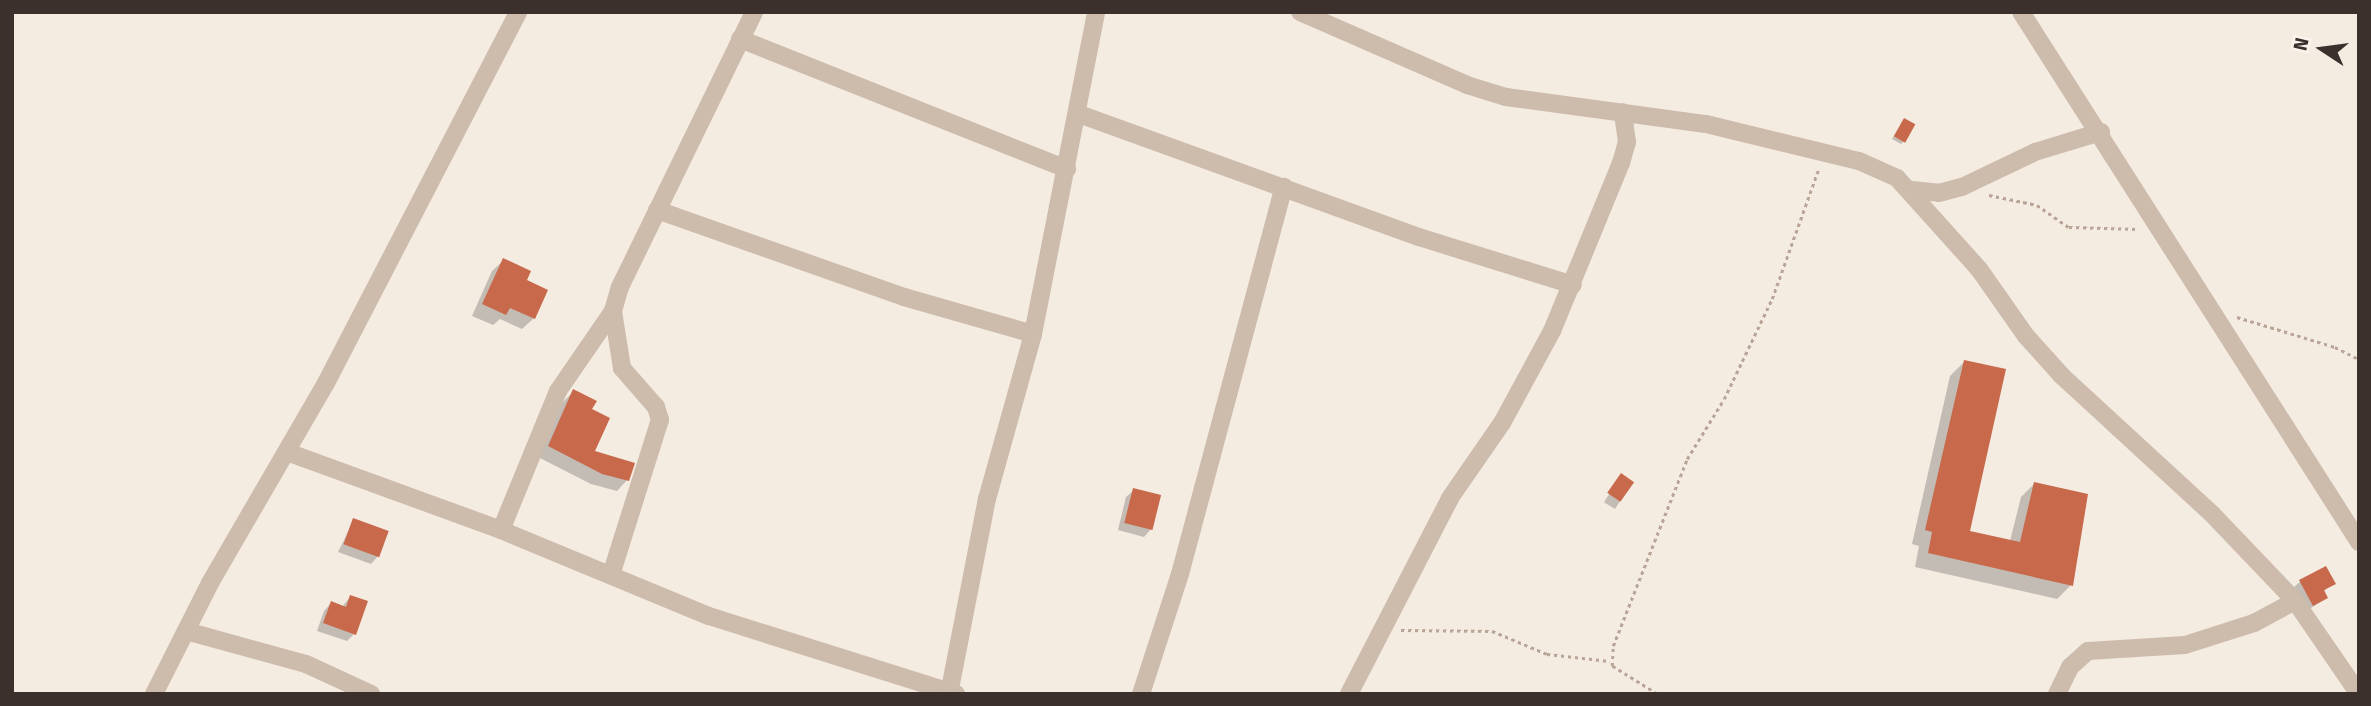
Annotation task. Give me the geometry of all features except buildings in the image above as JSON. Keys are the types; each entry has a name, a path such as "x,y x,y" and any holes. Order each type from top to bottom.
{"street":[{"path":"154,694 186,631 287,452 518,12"},
{"path":"501,530 558,391 613,311 657,210 754,12"},
{"path":"287,452 501,530 709,616 951,693 985,510 1033,334 1079,114 1096,12"},
{"path":"1300,12 1467,85 1507,97 1706,124 1880,167 1912,191 2062,376 2212,514 2295,601 2358,694"},
{"path":"2021,12 2101,132 2359,542"},
{"path":"740,39 1067,169"},
{"path":"1349,694 1384,631 1450,498 1530,377 1573,285 1621,163 1627,142 1623,112"},
{"path":"1079,114 1419,237 1573,285"},
{"path":"1912,191 1939,193 1962,187 2035,152 2101,132"},
{"path":"1141,694 1180,574 1284,187"},
{"path":"657,210 904,297 1033,334"},
{"path":"611,575 660,421 656,407 622,368 613,311"},
{"path":"2057,694 2070,667 2088,651 2185,645 2254,623 2295,601"},
{"path":"186,631 306,664 371,694"}],"path":[{"path":"1610,661 1687,459 1724,399 1772,299 1825,152"},
{"path":"1962,187 2037,205 2069,227 2142,230"},
{"path":"2213,310 2335,346 2359,359"},
{"path":"1384,631 1492,631 1548,654 1610,661 1657,694"}]}
